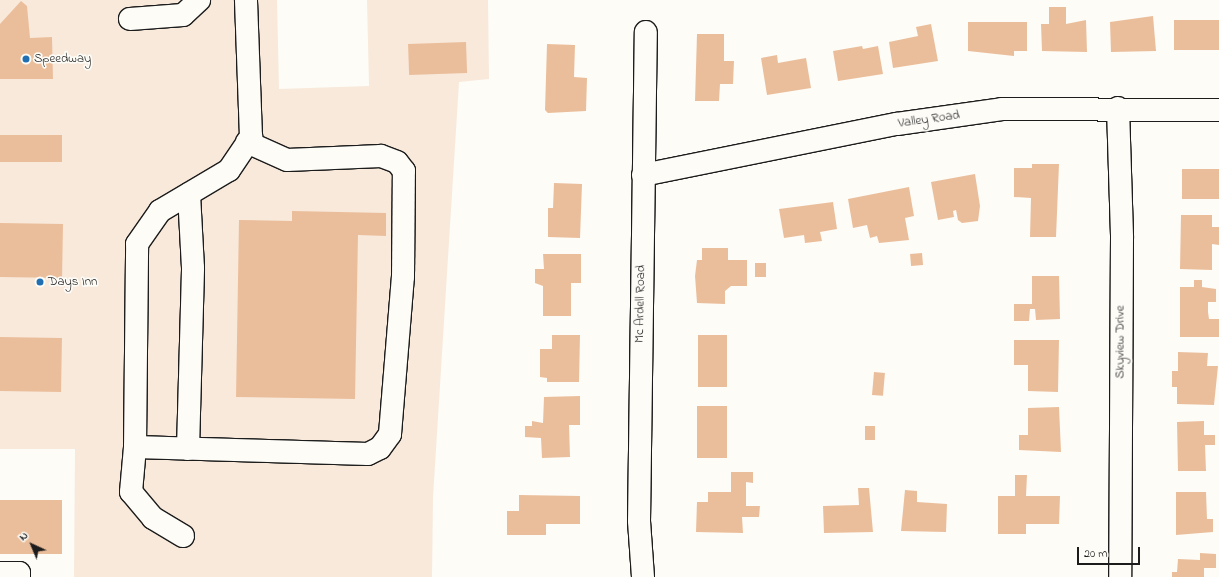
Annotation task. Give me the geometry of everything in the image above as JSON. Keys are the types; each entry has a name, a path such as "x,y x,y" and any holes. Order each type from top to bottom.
{"street":[{"path":"130,19 183,15 199,0"},
{"path":"183,536 153,518 131,492 135,447 137,244 160,211 229,170 251,137 246,0"},
{"name":"Mc Ardell Road","path":"643,577 639,521 646,32"},
{"name":"Valley Road","path":"643,175 896,124 1002,109 1118,108 1219,110"},
{"name":"Skyview Drive","path":"1118,108 1122,238 1120,577"},
{"path":"135,447 368,454 380,448 390,434 403,277 404,171 397,162 381,156 287,160 247,142"},
{"path":"188,449 193,268 189,194"},
{"path":"0,573 19,573 18,577"}],"shaded area":[{"path":"0,0 277,0 279,89 369,86 367,0 488,0 489,79 459,82 433,497 432,577 74,577 75,449 0,449"}],"building":[{"name":"Speedway","path":"21,1 27,6 30,38 52,37 53,79 0,79 0,24"},
{"path":"1049,7 1066,7 1066,24 1086,20 1087,52 1042,51 1041,24 1049,24"},
{"path":"1153,16 1156,51 1111,52 1110,22"},
{"path":"1174,20 1219,20 1219,50 1174,50"},
{"path":"968,22 1027,22 1027,51 1014,51 1014,56 968,51"},
{"path":"931,24 938,61 893,68 889,42 918,36 916,27"},
{"path":"697,34 724,34 724,61 734,61 733,84 720,84 719,101 695,101"},
{"path":"466,42 467,73 409,75 408,44"},
{"path":"547,44 575,45 574,77 587,78 586,111 548,113 545,110"},
{"path":"862,46 863,49 878,46 883,74 838,81 833,51"},
{"path":"777,55 778,63 806,58 811,88 767,95 761,58"},
{"path":"0,135 62,135 62,162 0,162"},
{"path":"1032,164 1059,164 1056,237 1030,237 1031,198 1014,197 1014,168 1032,168"},
{"path":"1182,169 1219,169 1219,199 1182,199"},
{"path":"975,174 980,206 978,221 962,223 958,220 956,210 953,211 954,217 938,220 931,182"},
{"path":"554,183 582,184 580,238 548,237 548,208 553,208"},
{"path":"909,187 914,216 905,218 909,240 879,243 877,236 870,238 867,225 853,228 848,199"},
{"path":"833,202 837,229 820,232 822,241 805,243 804,235 784,238 779,209"},
{"path":"292,211 386,213 386,236 358,235 355,399 236,397 239,220 292,221"},
{"path":"1181,215 1212,215 1212,227 1219,227 1219,245 1212,244 1212,270 1180,269"},
{"path":"0,223 63,224 62,278 0,277"},
{"path":"702,248 728,248 728,260 747,260 747,286 731,286 725,291 725,304 697,303 695,276 697,260 702,260"},
{"path":"922,253 923,265 911,266 910,254"},
{"path":"543,254 581,254 581,283 571,283 571,316 543,316 543,286 535,283 535,269 544,269"},
{"path":"755,263 766,263 766,277 755,277"},
{"path":"1032,276 1059,276 1060,319 1036,320 1035,309 1030,309 1029,321 1014,321 1014,304 1032,304"},
{"path":"1194,280 1202,280 1202,287 1216,289 1216,302 1208,302 1208,312 1209,319 1219,319 1219,337 1180,337 1180,287 1194,287"},
{"path":"552,335 580,335 579,382 547,382 547,378 540,377 540,349 552,349"},
{"path":"698,335 727,335 727,387 698,387"},
{"path":"0,337 62,338 61,392 0,391"},
{"path":"1014,340 1059,340 1058,392 1028,391 1028,365 1014,365"},
{"path":"1178,352 1208,353 1207,366 1218,366 1214,405 1177,404 1177,387 1172,387 1172,371 1178,371"},
{"path":"874,372 885,373 883,396 872,395"},
{"path":"580,396 580,425 569,425 570,457 542,458 541,438 525,437 525,426 532,426 532,421 543,423 544,397"},
{"path":"697,406 727,406 727,458 697,458"},
{"path":"1059,407 1061,452 1019,450 1019,435 1028,435 1028,408"},
{"path":"1204,421 1204,435 1215,435 1215,445 1205,445 1206,471 1178,471 1177,422"},
{"path":"865,426 875,426 875,440 865,440"},
{"path":"731,472 753,472 753,483 746,482 746,506 760,506 759,517 742,517 743,533 696,532 697,502 708,502 708,492 731,492"},
{"path":"1015,475 1027,475 1026,496 1060,496 1059,524 1026,524 1026,534 998,534 998,496 1015,496"},
{"path":"858,488 869,488 873,532 824,533 823,506 859,505"},
{"path":"905,490 917,491 917,502 947,504 946,532 901,531"},
{"path":"1176,492 1206,492 1207,519 1213,519 1213,532 1176,535"},
{"path":"519,495 580,496 580,524 546,524 546,535 507,535 507,511 519,511"},
{"path":"0,500 62,500 62,554 0,554"},
{"path":"1200,553 1216,554 1216,568 1204,568 1204,577 1172,577 1172,572 1177,572 1178,559 1200,560"}],"place":[{"name":"Speedway","path":"26,59"},
{"name":"Days Inn","path":"40,282"}]}
